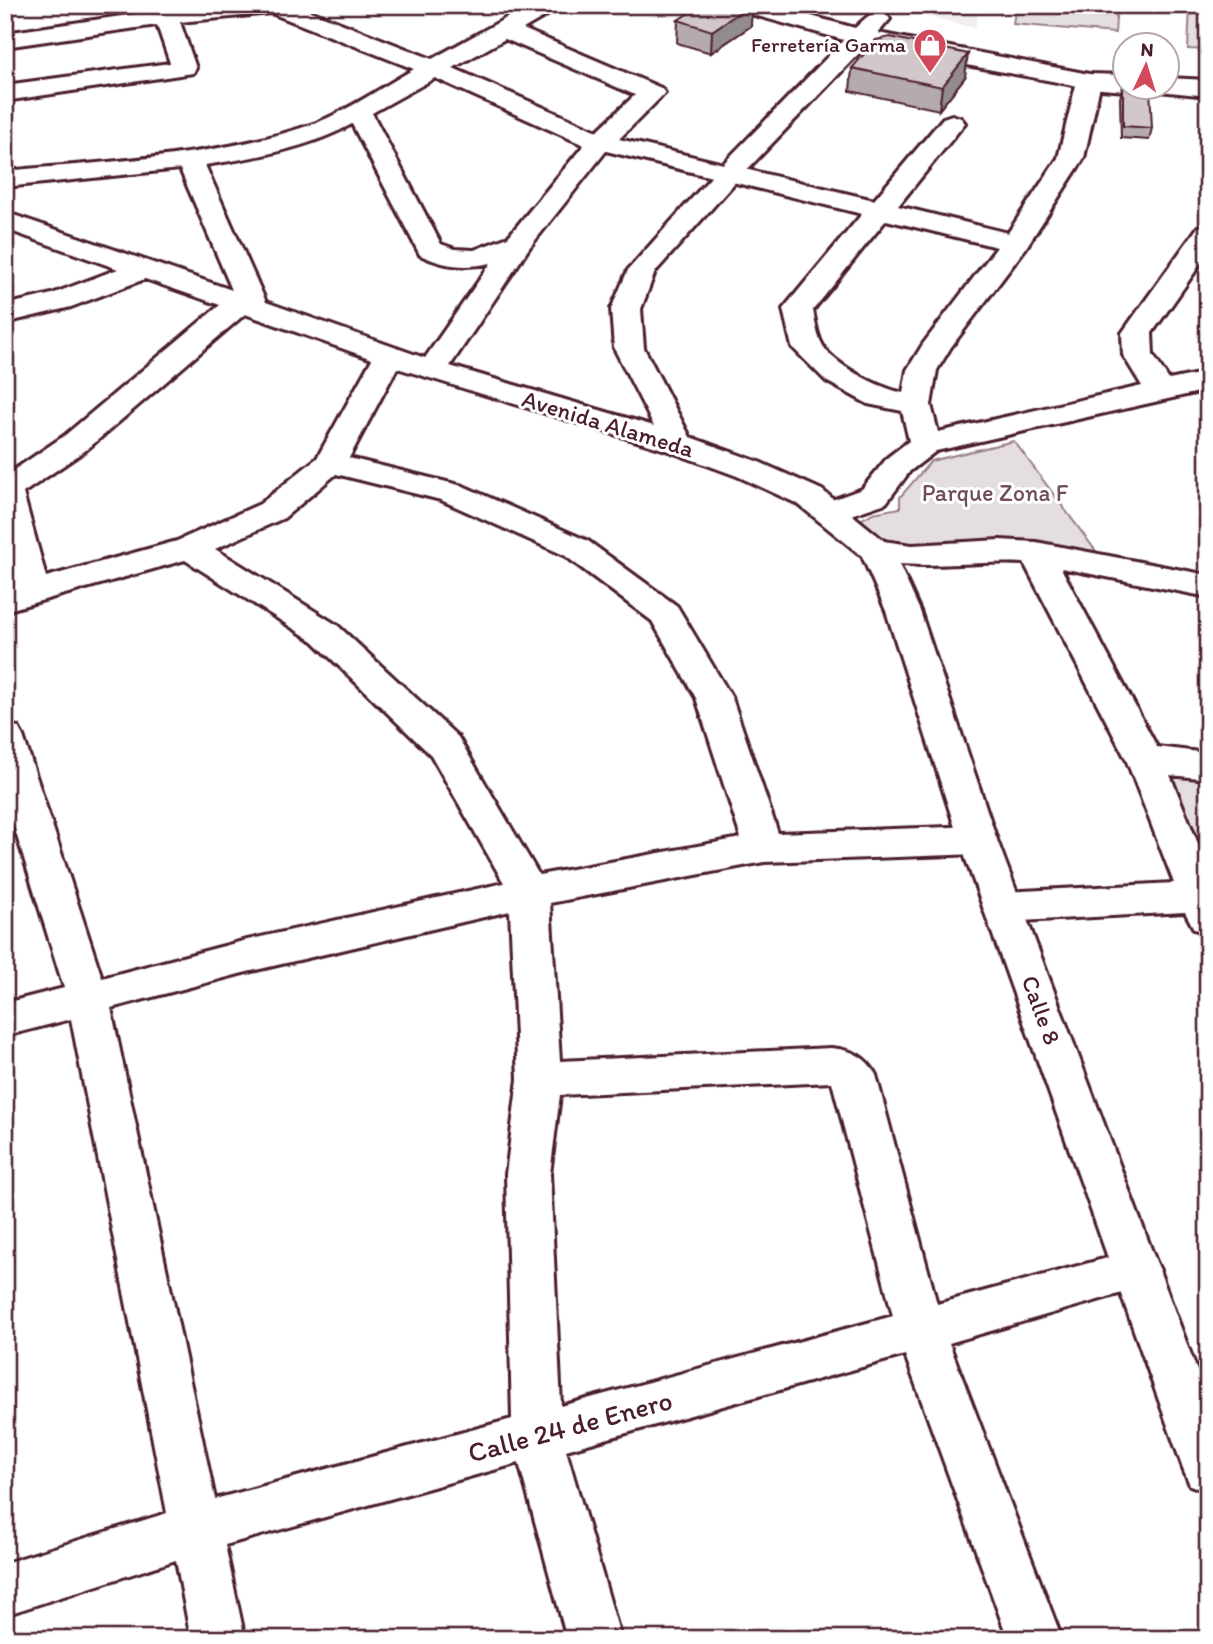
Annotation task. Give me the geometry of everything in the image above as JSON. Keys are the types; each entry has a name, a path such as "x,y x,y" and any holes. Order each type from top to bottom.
{"street":[{"path":"5,179 189,160 305,135 328,127 548,5"},
{"path":"744,5 868,28 1089,81 1112,82"},
{"path":"818,5 868,28 1112,60"},
{"path":"5,40 213,10 278,6 433,68 600,142 1015,243"},
{"path":"5,93 184,68 166,17"},
{"path":"677,443 629,348 626,309 642,270 868,28"},
{"path":"432,370 518,243 600,142 652,93 503,29"},
{"path":"1182,67 1208,68"},
{"path":"925,444 916,405 922,370 1015,243 1071,158 1089,81"},
{"path":"1182,87 1208,88"},
{"path":"358,110 429,249 447,258 461,260 483,258 518,243"},
{"path":"916,405 878,397 837,375 807,347 798,309 952,123"},
{"path":"189,160 247,304 75,443 6,488 19,597 189,548 272,511 330,463 389,355"},
{"name":"Avenida Alameda","path":"5,220 432,370 677,443 748,469 810,497 830,512 850,533 876,551 912,556 989,551 1036,553 1208,586"},
{"path":"1160,390 1138,355 1137,334 1205,240"},
{"path":"5,314 61,302 144,269"},
{"path":"830,512 874,496 899,464 925,444 1208,381"},
{"path":"330,463 452,492 576,548 665,614 714,698 764,848"},
{"path":"189,548 325,633 445,746 529,892 540,1079 528,1174 537,1436 594,1639"},
{"name":"Calle 8","path":"876,551 903,611 978,840 1208,1468"},
{"path":"1003,906 1203,907 1145,759 1036,553"},
{"path":"5,736 88,998 218,1639"},
{"path":"1145,759 1208,766"},
{"path":"5,1020 243,957 529,892 764,848 978,840"},
{"path":"540,1079 700,1070 842,1066 854,1075 920,1329 1035,1639"},
{"name":"Calle 24 de Enero","path":"5,1589 195,1529 1137,1270"}],"shaded area":[{"path":"879,5 980,5 975,28"}],"green space":[{"path":"1016,5 1117,5 1115,32 1112,33 1013,24"},
{"path":"1190,5 1208,5 1208,50 1188,49"},
{"name":"Parque Zona F","path":"1014,441 1098,554 987,539 912,546 882,543 857,522 873,513 900,508 900,497 931,461"},
{"path":"1161,776 1208,779 1208,893"}],"building":[{"path":"701,5 750,5 712,31 678,20"},
{"path":"890,37 968,54 942,87 852,68 876,40"},
{"path":"1123,102 1151,102 1152,128 1123,126"}],"place":[{"name":"Ferretería Garma","path":"930,75"}]}
